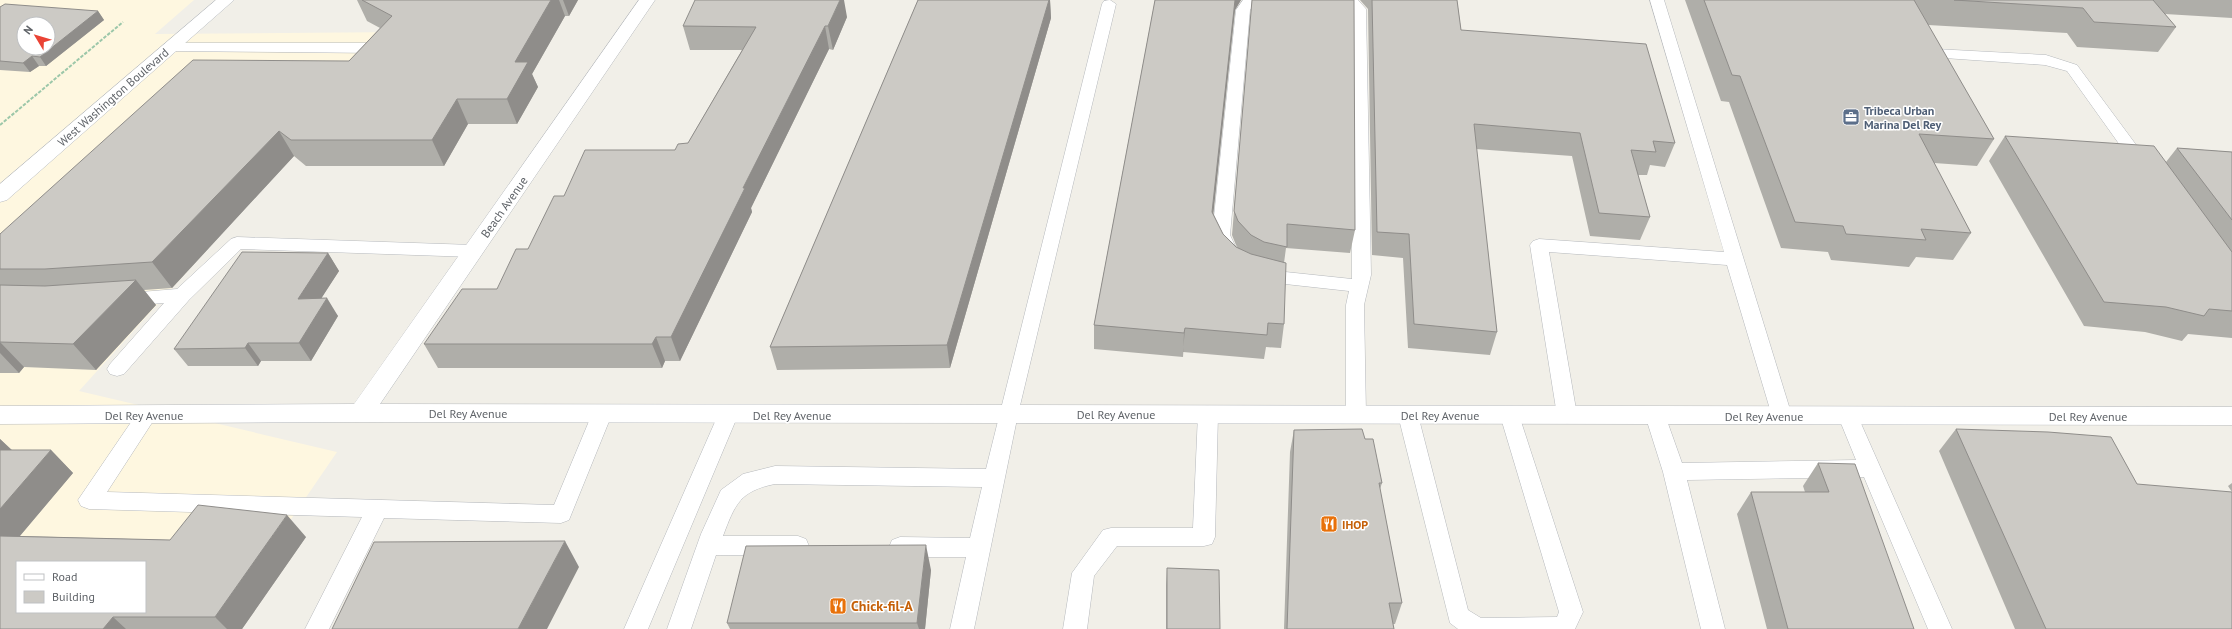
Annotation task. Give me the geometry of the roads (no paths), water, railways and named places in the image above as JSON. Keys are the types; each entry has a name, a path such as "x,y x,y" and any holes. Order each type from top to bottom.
{"street":[{"name":"West Washington Boulevard","path":"0,195 226,0"},
{"name":"Beach Avenue","path":"361,413 647,0"},
{"name":"Del Rey Avenue","path":"0,415 361,413 728,415 1208,414 2232,416"}],"lane":[{"path":"220,0 226,0"},
{"path":"1250,0 1243,10 1221,235 1230,256 1251,271 1276,278 1360,286"},
{"path":"1350,0 1359,9 1362,267 1360,286 1355,305 1356,415"},
{"path":"1657,0 1782,416"},
{"path":"962,629 1008,414 1109,4"},
{"path":"170,48 380,48"},
{"path":"1935,54 2046,60 2072,68 2150,176"},
{"path":"117,369 182,295 237,243 473,251"},
{"path":"1567,415 1539,245 1735,259"},
{"path":"105,300 182,295"},
{"path":"147,415 89,500 561,514 602,414"},
{"path":"1075,629 1083,573 1111,537 1204,537 1208,414"},
{"path":"636,629 728,415"},
{"path":"1408,415 1458,616 1478,629 1564,627 1571,612 1510,415"},
{"path":"1655,415 1674,472 1713,629"},
{"path":"1848,416 1940,629"},
{"path":"1674,472 1870,468"},
{"path":"679,629 708,545 729,496 751,480 775,475 994,478"},
{"path":"317,629 377,509"},
{"path":"708,545 820,546"},
{"path":"883,547 979,548"}],"place":[{"name":"Tribeca Urban Marina Del Rey","path":"1851,117"},
{"name":"IHOP","path":"1329,524"},
{"name":"Chick-fil-A","path":"838,606"}]}
